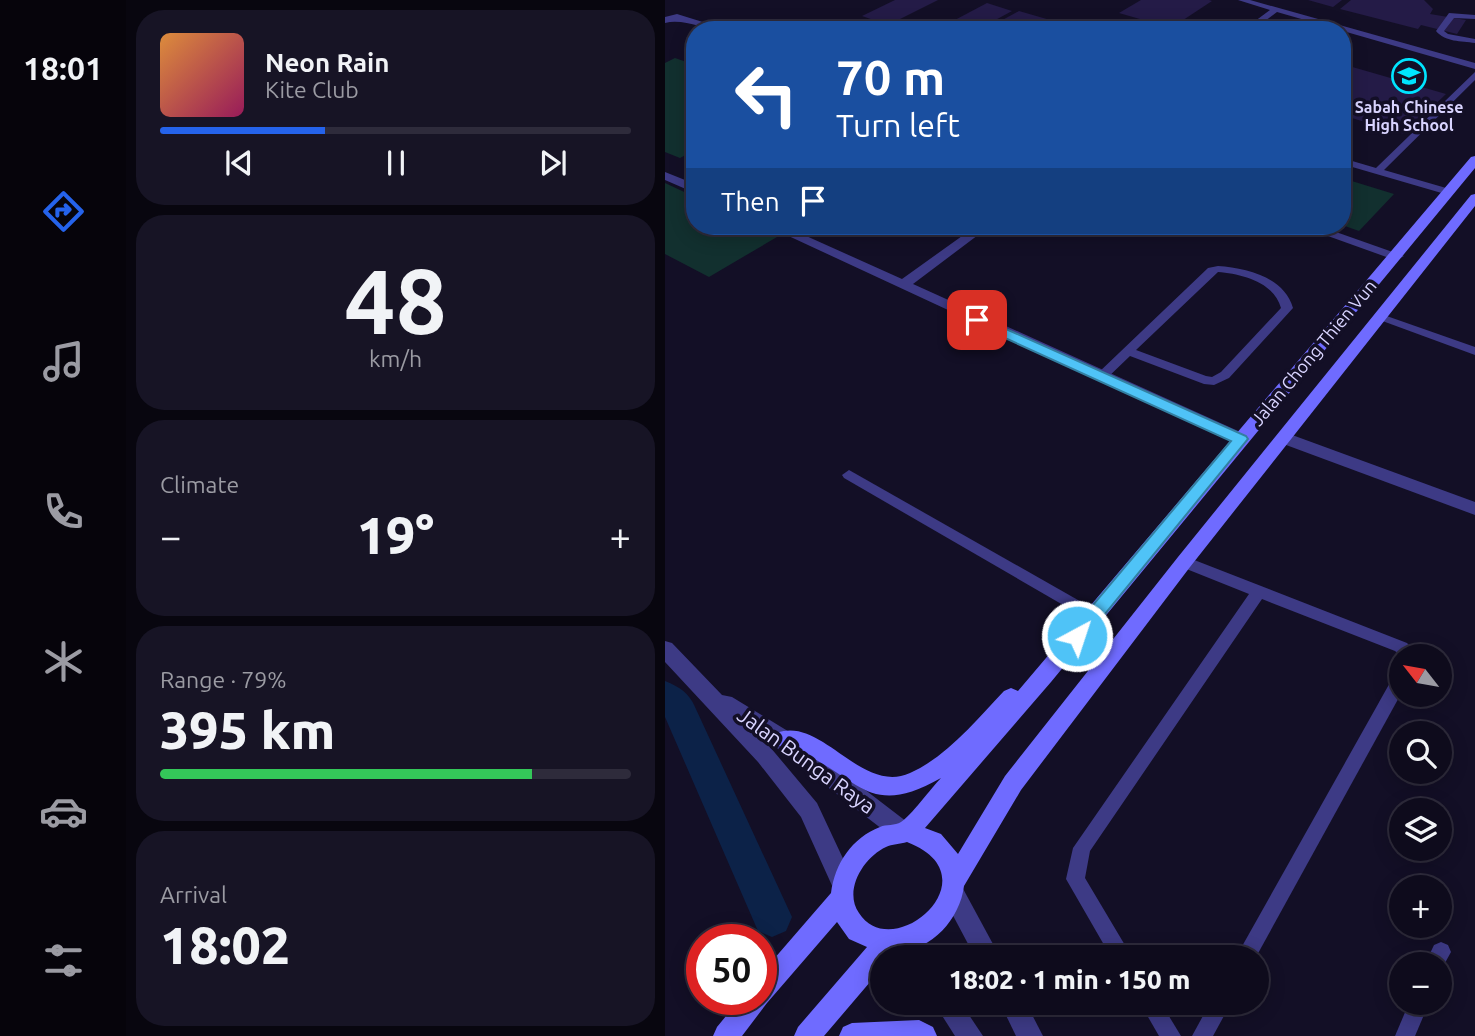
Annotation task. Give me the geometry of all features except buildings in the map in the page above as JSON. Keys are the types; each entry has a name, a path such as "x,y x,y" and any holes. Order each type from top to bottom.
{"main road":[{"name":"Jalan Chong Thien Vun","path":"905,832 1044,676 1475,160"},
{"name":"Jalan Chong Thien Vun","path":"954,887 1013,783 1184,562 1475,198"},
{"path":"784,739 798,741 814,748 852,773 880,787 906,785 935,771 1028,681 1044,676"},
{"path":"898,945 871,938 857,928 846,915 842,890 848,866 858,852 887,835 905,832 922,835 941,846 952,865 954,887 948,906 935,924 904,945"},
{"path":"777,973 842,890"},
{"path":"807,1036 870,976"},
{"path":"726,1036 743,1015"},
{"path":"852,1036 919,1033 924,1036"}],"street":[{"path":"665,20 677,17 690,21"},
{"path":"665,176 686,185"},
{"path":"794,235 1241,439"},
{"path":"902,285 971,235"},
{"path":"1334,235 1397,256"},
{"path":"1284,438 1475,509"},
{"name":"Jalan Bunga Raya","path":"665,649 765,755 809,810 842,890"},
{"name":"Jalan Bunga Raya","path":"708,692 784,739 905,832"},
{"path":"954,887 982,945"},
{"path":"955,1015 970,1036"},
{"path":"1019,1015 1030,1036"}],"lane":[{"path":"1242,0 1313,21"},
{"path":"1260,21 1275,10"},
{"path":"1475,18 1452,15 1440,31 1440,34 1475,41"},
{"path":"1459,38 1475,18"},
{"path":"1351,32 1475,66"},
{"path":"1378,171 1475,75"},
{"path":"1351,164 1450,192"},
{"path":"1101,377 1127,351 1212,270 1218,268 1276,287 1284,296 1287,308 1225,375 1214,381 1204,380 1127,351"},
{"path":"1381,317 1475,351"},
{"path":"849,475 1094,616"},
{"path":"1184,562 1394,644"},
{"path":"1115,945 1075,879 1082,848 1258,592"},
{"path":"1253,945 1389,700"},
{"path":"1158,1015 1171,1036"},
{"path":"1202,1036 1214,1015"},
{"path":"1405,1036 1414,1015"}],"green space":[{"path":"675,58 686,62 686,155 680,158 665,152 665,63"},
{"path":"1351,181 1394,194 1359,231 1351,228"},
{"path":"665,183 686,193 686,235 777,237 709,277 665,254"}],"waterway":[{"path":"665,696 678,707 772,917"}],"place":[{"name":"Sabah Chinese High School","path":"1409,76"}],"route":[{"path":"977,320 1241,439 1077,636"}]}
